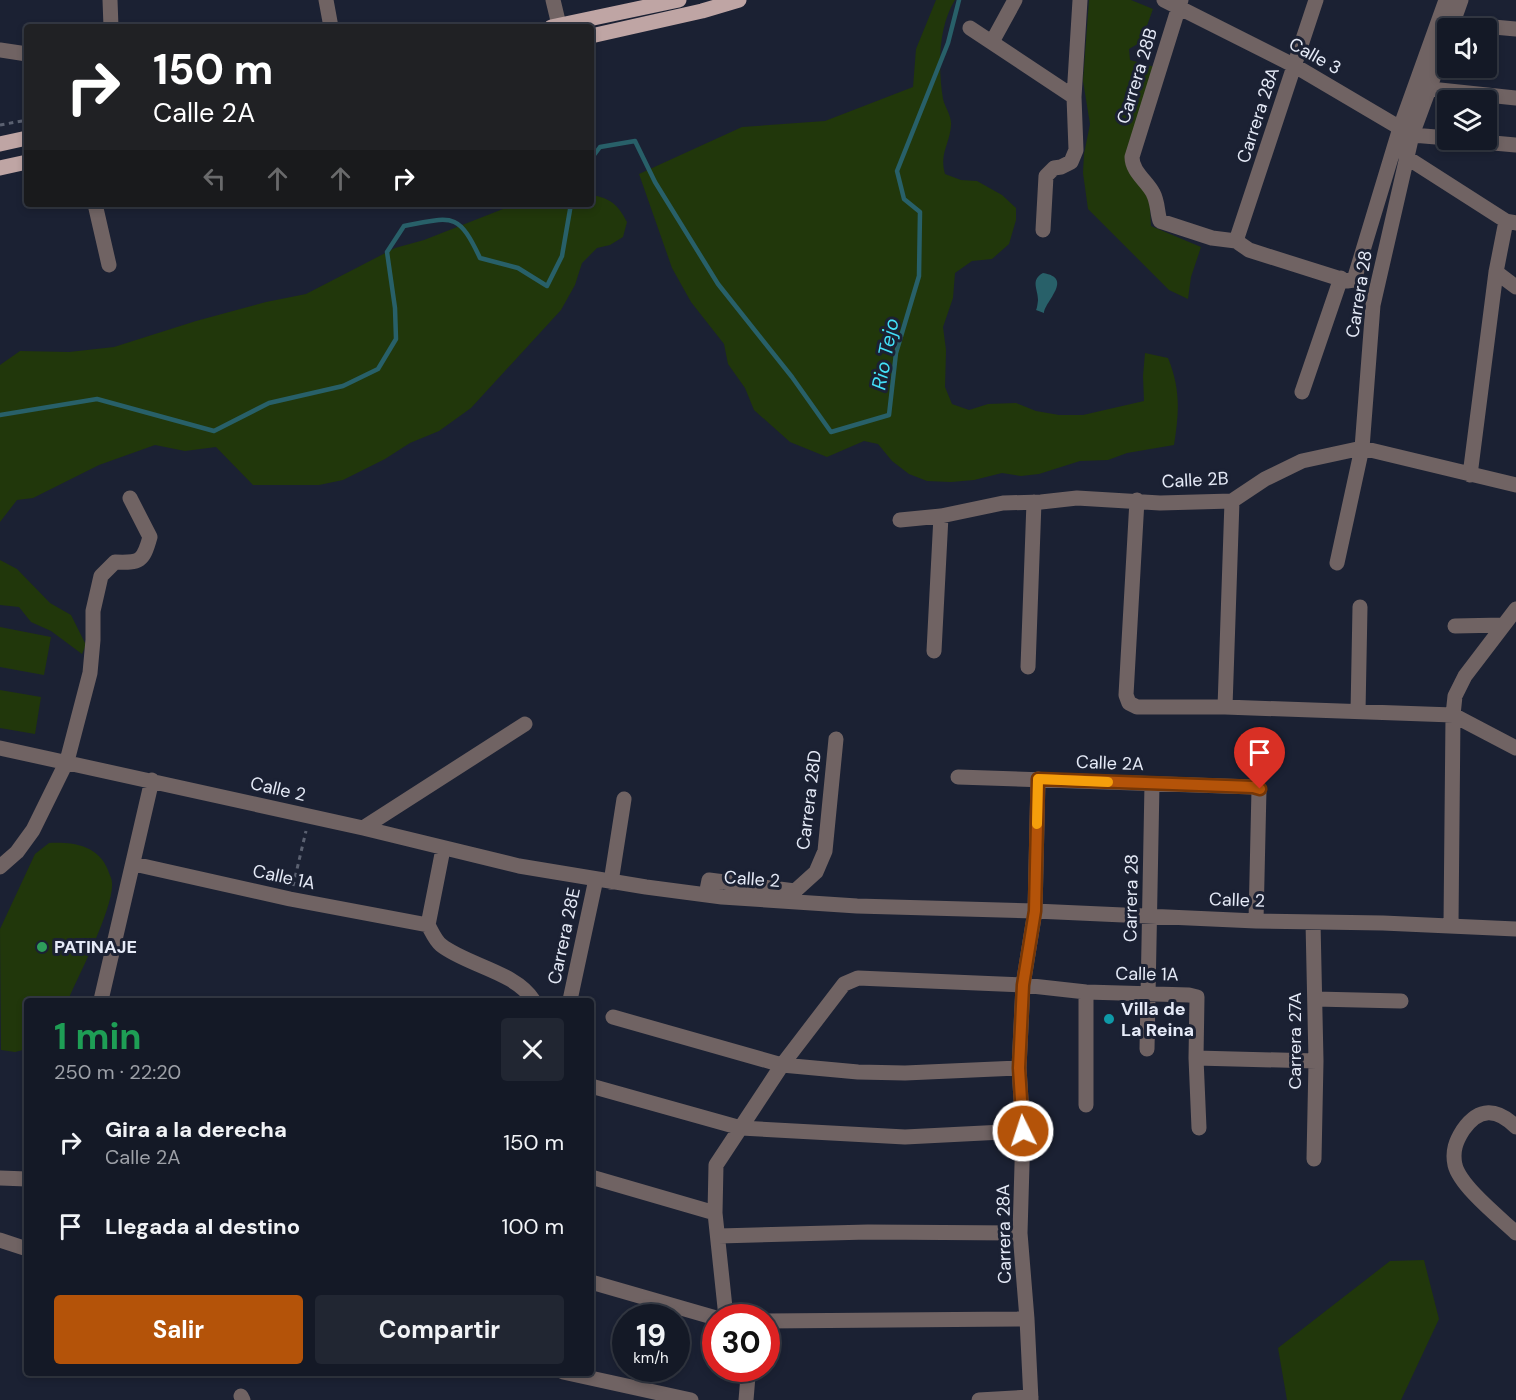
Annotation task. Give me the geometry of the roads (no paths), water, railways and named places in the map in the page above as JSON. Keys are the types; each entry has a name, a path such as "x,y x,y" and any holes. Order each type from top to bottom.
{"main road":[{"path":"565,24 679,0"},
{"path":"594,35 702,11 739,0"},
{"path":"0,144 24,139"},
{"path":"0,168 24,163"}],"street":[{"path":"110,0 111,24"},
{"path":"326,0 330,24"},
{"path":"553,0 555,24"},
{"path":"992,42 1015,0"},
{"path":"1043,230 1046,176 1050,171 1068,164 1074,157 1074,97 1080,0"},
{"name":"Calle 3","path":"1164,0 1180,4 1406,131 1437,136"},
{"name":"Carrera 28A","path":"1236,241 1316,0"},
{"name":"Carrera 28","path":"1446,0 1447,18"},
{"name":"Carrera 28","path":"1453,18 1461,0"},
{"name":"Carrera 28B","path":"1180,4 1132,163 1155,196 1160,221 1212,238 1236,241"},
{"path":"970,28 1074,97"},
{"path":"1497,29 1516,29"},
{"path":"0,50 24,54"},
{"name":"Carrera 28","path":"1302,392 1346,279 1354,280 1406,131 1437,53"},
{"path":"1422,88 1516,98"},
{"name":"Carrera 28","path":"1337,563 1362,448 1373,305 1406,157 1406,131"},
{"path":"1497,143 1516,145"},
{"path":"1406,157 1511,222 1496,272 1470,475"},
{"path":"96,207 109,265"},
{"path":"1236,241 1250,250 1346,279"},
{"path":"1496,272 1516,287"},
{"name":"Calle 2B","path":"900,520 941,516 1003,503 1077,498 1171,503 1232,501 1265,479 1302,461 1362,448 1516,485"},
{"path":"0,867 17,852 33,831 67,761 90,673 93,611 101,576 114,562 135,562 145,556 150,537 130,498"},
{"path":"1137,500 1126,696 1129,703 1137,708 1225,707 1453,715 1516,748"},
{"path":"1225,707 1232,501"},
{"path":"1028,667 1034,502"},
{"path":"934,651 941,516"},
{"path":"1358,712 1360,607"},
{"path":"1451,925 1455,696 1465,675 1516,609"},
{"path":"1455,626 1503,625"},
{"path":"363,828 525,724"},
{"name":"Carrera 28D","path":"724,890 795,891 816,872 825,851 836,739"},
{"name":"Calle 2","path":"0,748 152,780 519,866 706,895 724,890 857,906 1516,928"},
{"name":"Calle 2A","path":"958,777 1260,789 1256,921"},
{"name":"Carrera 28A","path":"1031,1399 1020,1233 1023,1131 1019,1068 1023,985 1035,911 1038,779"},
{"path":"101,998 152,780"},
{"name":"Carrera 28","path":"1147,1049 1152,784"},
{"path":"611,882 624,799"},
{"path":"443,849 428,925 439,943 512,981 532,998"},
{"name":"Calle 1A","path":"134,864 290,899 428,925"},
{"name":"Carrera 28E","path":"570,998 596,879"},
{"name":"Carrera 27A","path":"1313,922 1316,1061 1314,1159"},
{"name":"Calle 1A","path":"782,1065 844,984 858,978 1023,985 1086,992 1197,997 1196,1058"},
{"path":"1086,992 1086,1105"},
{"path":"1315,999 1401,1001"},
{"path":"613,1017 782,1065 858,1072 905,1073 1019,1068"},
{"path":"1199,1128 1196,1058 1316,1061"},
{"path":"725,1304 715,1214 716,1166 782,1065"},
{"path":"594,1087 741,1128 905,1137 1023,1131"},
{"path":"1516,1127 1507,1118 1494,1113 1482,1112 1471,1119 1455,1143 1455,1164 1461,1180 1516,1233"},
{"path":"0,1178 24,1179"},
{"path":"594,1178 715,1214"},
{"path":"719,1236 868,1232 1020,1233"},
{"path":"0,1240 24,1248"},
{"path":"594,1283 702,1314"},
{"path":"780,1321 1027,1319"},
{"path":"581,1376 691,1400"},
{"path":"746,1400 748,1382"},
{"path":"979,1400 1031,1399"}],"waterway":[{"name":"Rio Tejo","path":"594,155 600,147 635,141 655,182 718,284 792,377 831,432 889,415 896,353 919,276 920,212 904,199 897,171 948,43 959,0"},
{"path":"0,415 97,399 214,431 269,403 343,386 378,369 396,339 395,308 387,252 404,226 433,221 452,221 466,232 480,258 518,268 547,286 562,256 570,207"}],"place":[{"name":"PATINAJE","path":"42,947"},
{"name":"Villa de La Reina","path":"1109,1019"}]}
